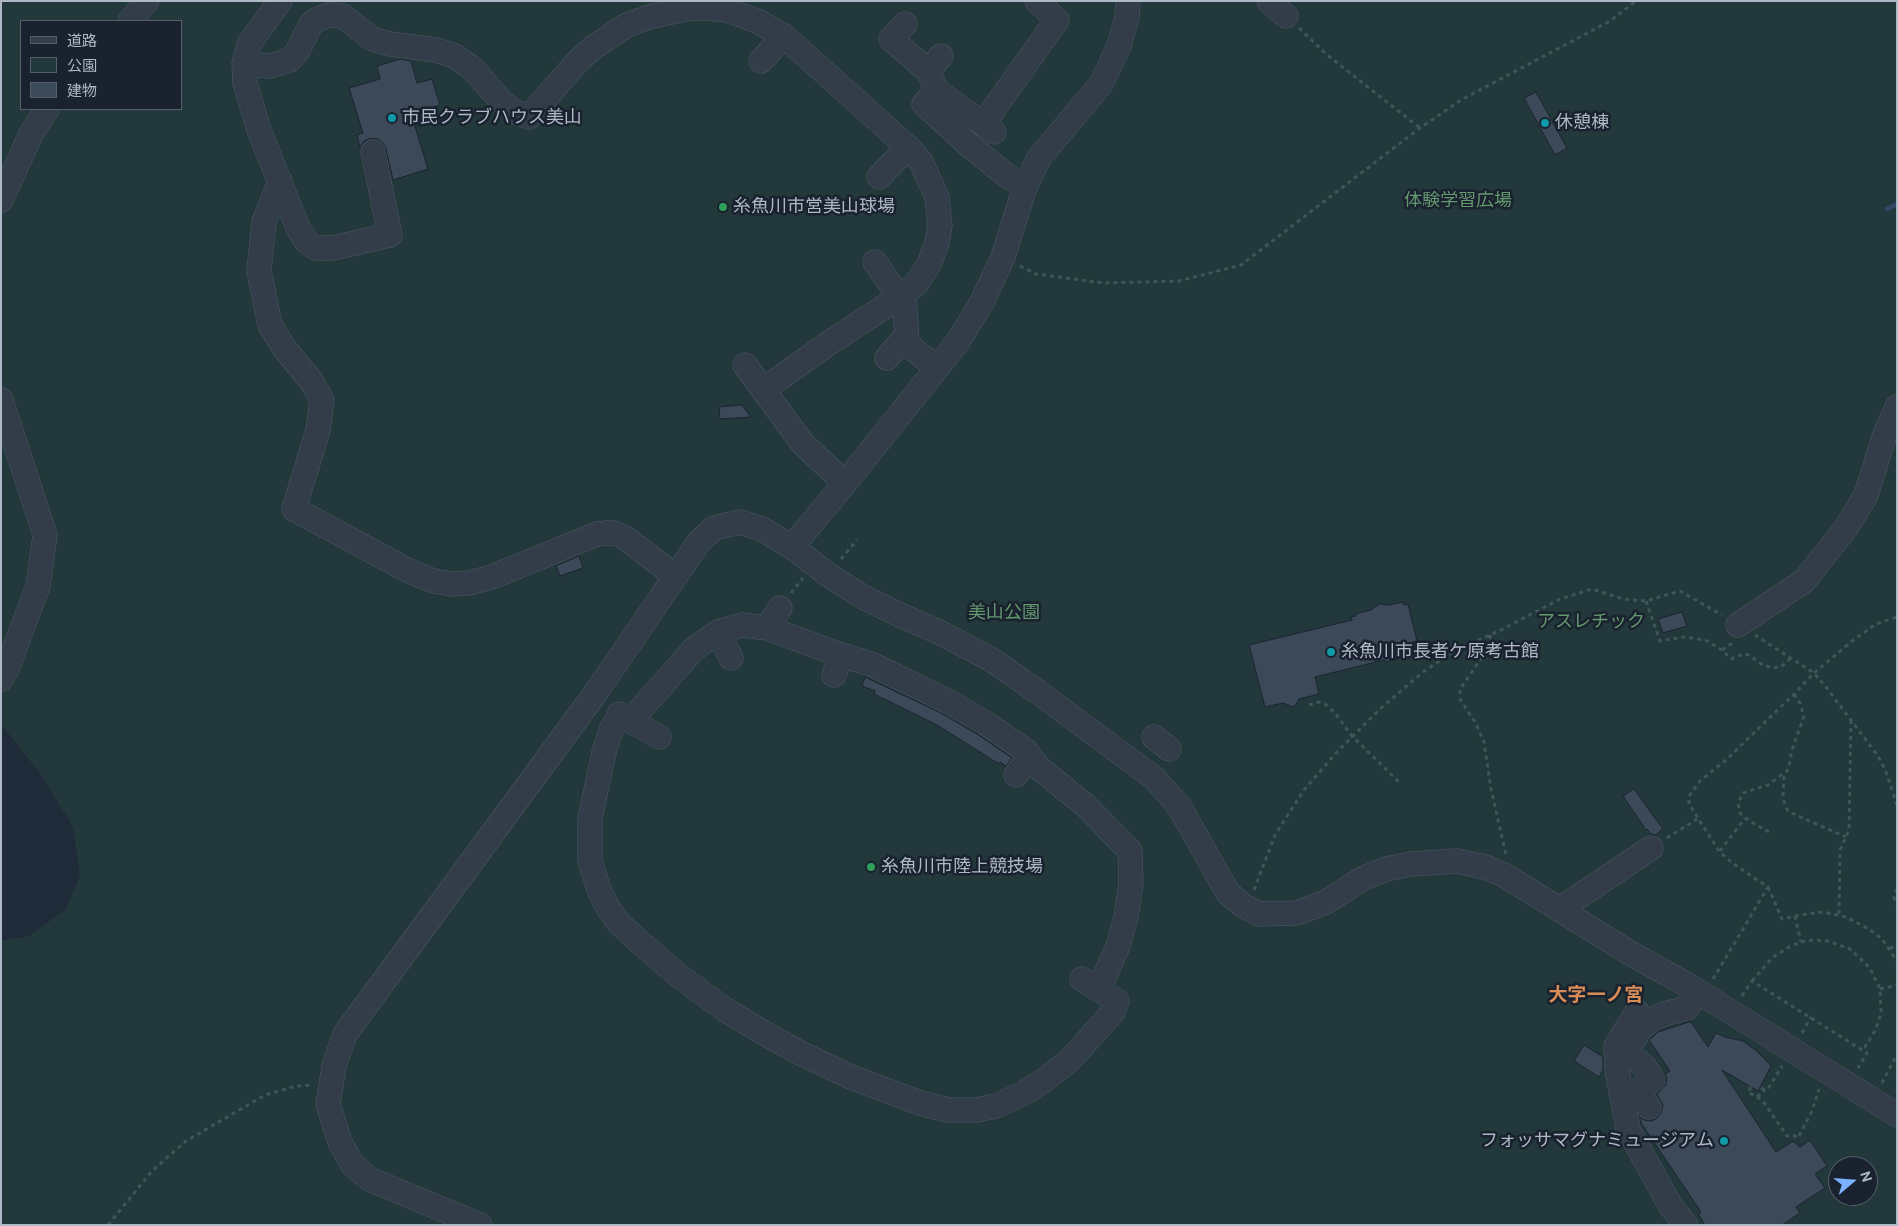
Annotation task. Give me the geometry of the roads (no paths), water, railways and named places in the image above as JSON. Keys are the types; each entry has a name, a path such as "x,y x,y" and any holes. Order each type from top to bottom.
{"street":[{"path":"131,20 147,1"},
{"path":"280,1 249,44 244,64 245,83 250,104 298,228 306,241 315,248 333,248 390,235 373,152"},
{"path":"905,24 891,39 935,72 989,128 1057,20 1037,1"},
{"path":"792,547 957,343 982,302 1003,257 1025,187 1040,158 1101,84 1118,46 1127,17 1128,1"},
{"path":"244,64 270,66 290,60 297,52 311,24 329,15 343,16 372,39 390,44 436,50 455,56 473,69 501,101 516,112 529,117 578,61 594,47 627,25 649,17 685,9 726,10 756,21 784,36 908,147 921,162 937,197 940,226 937,243 929,264 917,283 902,296 829,343 763,390"},
{"path":"761,61 784,36"},
{"path":"935,72 924,104 970,146 1006,175 1025,187"},
{"path":"1,200 31,134 46,110"},
{"path":"879,177 908,147"},
{"path":"280,181 264,222 259,271 270,325 312,382 322,400 318,430 294,509 407,570 434,580 452,584 469,583 492,577 597,534 607,533 614,533 624,537 675,576"},
{"path":"875,262 902,296 906,336 912,348 937,368"},
{"path":"887,358 906,336"},
{"path":"746,366 803,444 845,483"},
{"path":"1,400 45,535 38,586 7,669 1,679"},
{"path":"1738,625 1804,581 1846,528 1866,495 1885,434 1897,407"},
{"path":"480,1225 369,1179 352,1164 340,1142 328,1104 334,1066 345,1034 592,698 706,534 723,524 740,522 762,529 792,547 847,588 902,616 939,632 992,660 1154,778 1179,806 1228,893 1244,906 1259,914 1297,913 1326,902 1362,879 1386,869 1411,864 1457,862 1485,867 1504,875 1630,953 1701,993 1897,1114"},
{"path":"768,628 780,608"},
{"path":"742,624 768,628 838,665 871,664 947,700 984,722 1026,751 1023,765 1038,767 1086,806 1130,851 1122,878 1126,917 1118,946 1090,984 1117,1001 1113,1012 1070,1060 1024,1093 996,1106 978,1110 948,1110 920,1103 851,1077 800,1053 724,1009 678,975 637,940 618,922 607,906 599,890 590,860 590,818 610,730 640,710 694,650 718,632 742,624"},
{"path":"718,632 731,658"},
{"path":"592,698 658,737"},
{"path":"1560,909 1651,848"},
{"path":"1649,1107 1638,1091 1653,1080 1644,1066 1626,1052 1640,1029 1651,1020 1686,1008 1701,993"},
{"path":"1637,1012 1616,1046 1617,1070 1628,1129 1670,1205 1686,1225"}],"waterway":[{"path":"1887,209 1897,204"}],"place":[{"name":"市民クラブハウス美山","path":"392,118"},
{"name":"休憩棟","path":"1545,123"},
{"name":"糸魚川市営美山球場","path":"723,207"},
{"name":"糸魚川市長者ケ原考古館","path":"1331,652"},
{"name":"糸魚川市陸上競技場","path":"871,867"},
{"name":"フォッサマグナミュージアム","path":"1724,1141"}],"district":[{"name":"大字一ノ宮","path":"1596,996"}],"park label":[{"name":"体験学習広場","path":"1458,201"},
{"name":"美山公園","path":"1004,613"},
{"name":"アスレチック","path":"1591,622"}]}
